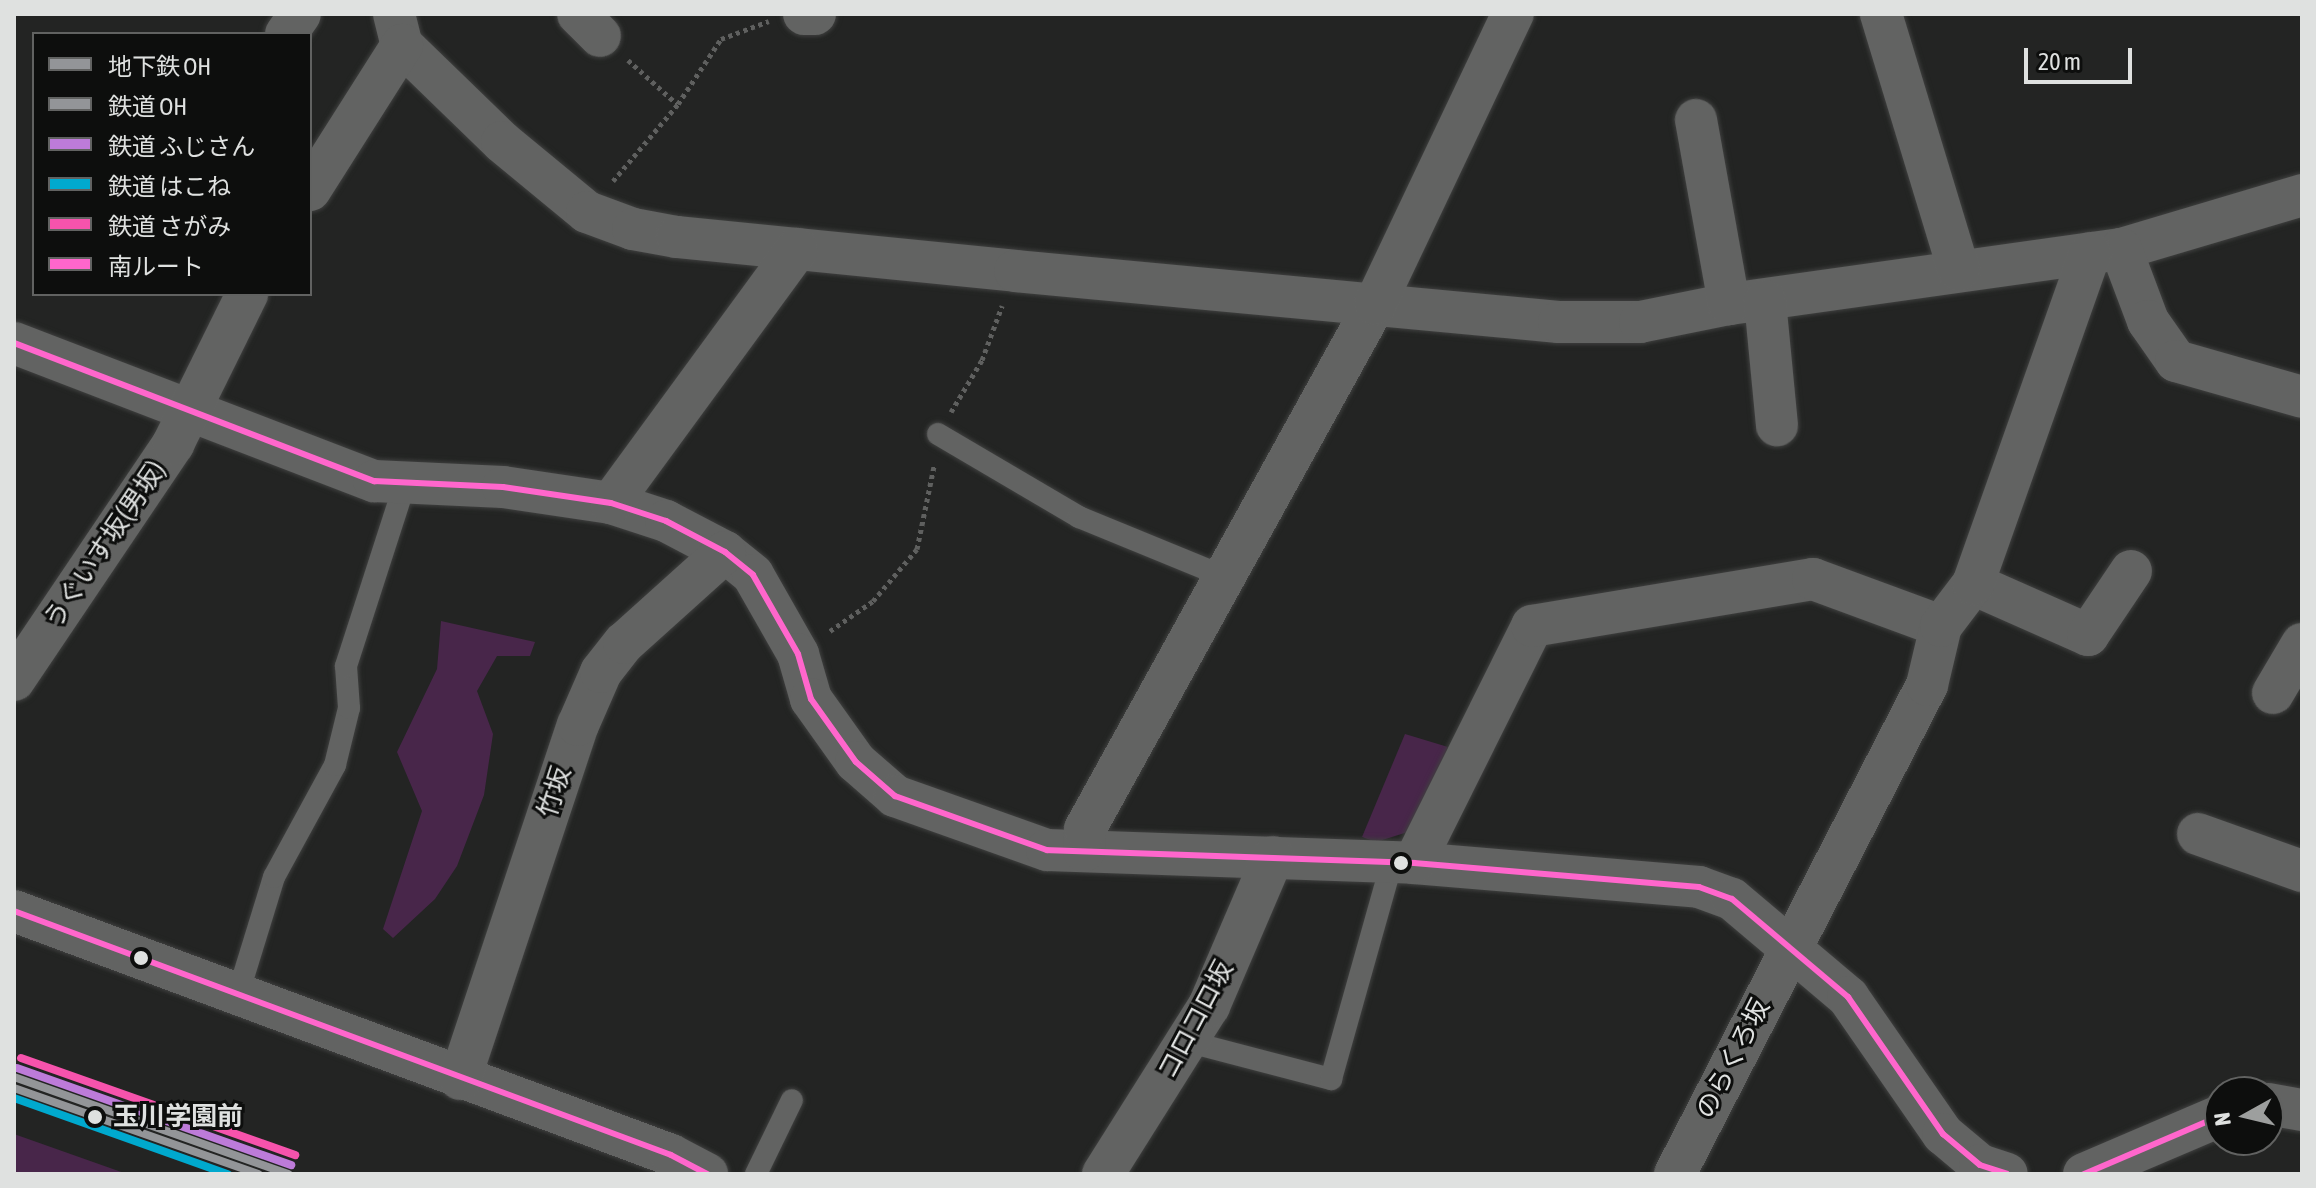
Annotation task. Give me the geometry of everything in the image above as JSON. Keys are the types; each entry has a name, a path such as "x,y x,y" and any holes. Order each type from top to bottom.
{"street":[{"path":"287,32 300,14"},
{"path":"1084,851 1085,829 1375,304 1513,14"},
{"path":"1881,14 1959,270"},
{"path":"312,186 398,23 502,142 587,212 677,237 1559,322 1627,322 1959,270 2106,251 2302,195"},
{"path":"1696,120 1777,425"},
{"path":"611,503 797,249"},
{"path":"2106,251 2176,361 2302,397"},
{"path":"1403,862 1532,626 1813,579 1941,626 1973,584 2106,251"},
{"name":"うぐいす坂(男坂)","path":"14,680 173,444 246,296"},
{"path":"14,343 191,407 347,473 404,486 503,487 611,503 666,521 725,552 765,590 798,654 811,699 856,762 895,796 1047,850 1403,862 1699,887 1732,899 1848,997 1943,1134 1980,1165 2007,1174"},
{"name":"竹坂","path":"460,1079 578,725 601,672 624,643 725,552"},
{"path":"1973,584 2088,635 2131,571"},
{"name":"のらくろ坂","path":"1675,1174 1790,945 1927,685 1941,626"},
{"path":"2273,693 2302,644"},
{"path":"2198,834 2302,871"},
{"name":"コロコロ坂","path":"1103,1174 1189,1042 1273,857"},
{"path":"14,911 671,1155 707,1174"},
{"path":"2084,1174 2204,1123"}],"lane":[{"path":"938,434 1079,517 1225,577"},
{"path":"238,994 274,877 335,765 349,708 346,666 404,486"},
{"path":"1189,1042 1331,1079 1403,862"},
{"path":"756,1174 792,1100"}],"path":[{"path":"587,212 678,104 721,39 795,15"},
{"path":"589,25 678,104"},
{"path":"798,654 873,601 917,549 930,503 938,434 982,360 1015,271"}],"shaded area":[{"path":"441,621 535,642 530,656 497,656 477,691 493,734 484,795 457,866 435,899 393,938 383,929 422,811 397,752 437,669"},
{"path":"1405,734 1448,747 1411,831 1376,842 1362,837"},
{"path":"14,1134 127,1174 14,1174"}],"metro line":[{"name":"OH","path":"14,1077 288,1174"}],"rail line":[{"name":"さがみ","path":"21,1058 295,1155"},
{"name":"ふじさん","path":"17,1068 291,1165"},
{"name":"OH","path":"14,1088 258,1174"},
{"name":"はこね","path":"14,1098 228,1174"}],"transit line":[{"name":"南ルート","path":"14,343 374,481 503,487 611,503 666,521 725,552 753,575 798,654 811,699 856,762 895,796 1047,850 1414,863 1699,887 1732,899 1848,997 1943,1134 1980,1165 2007,1174"},
{"name":"南ルート","path":"14,911 671,1155 707,1174"},
{"name":"南ルート","path":"2084,1174 2204,1123"}],"place":[{"name":"玉川学園前","path":"95,1117"}]}
